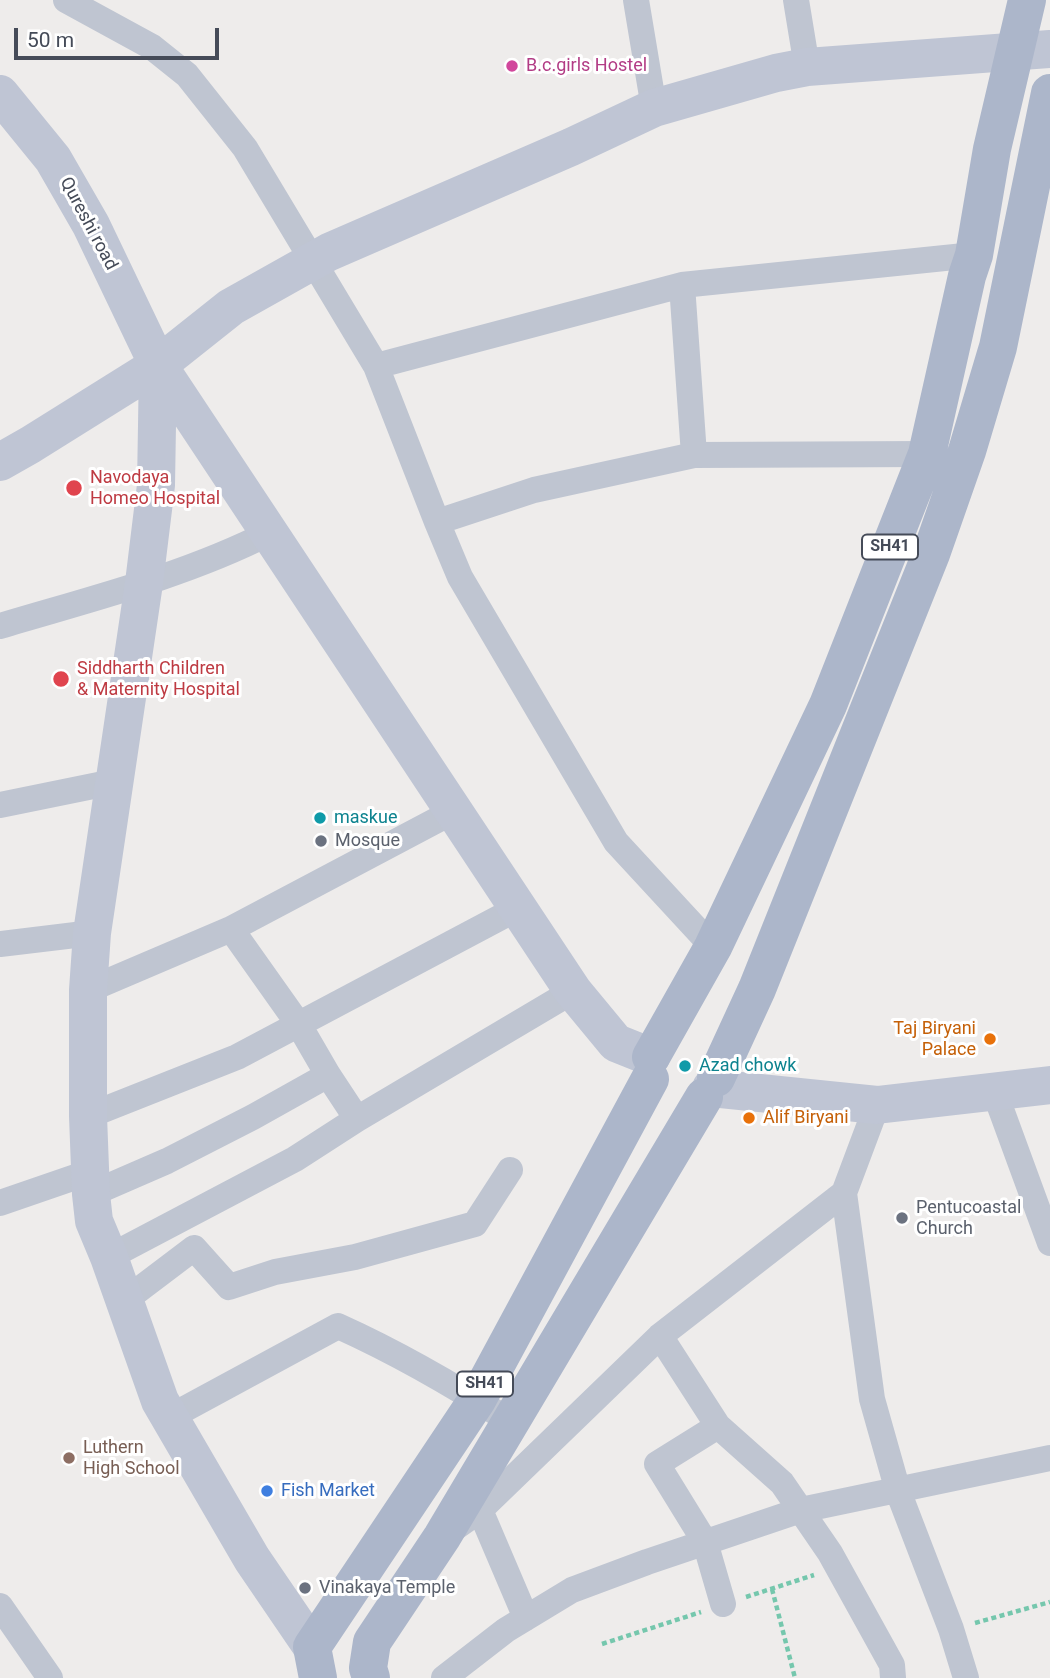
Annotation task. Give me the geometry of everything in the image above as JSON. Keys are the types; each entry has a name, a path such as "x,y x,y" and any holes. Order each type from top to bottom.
{"main road":[{"name":"SH41","path":"315,1662 477,1400 713,947 828,705 927,454 971,265 992,149 1033,50 1027,0"},
{"name":"SH41","path":"371,1678 368,1668 372,1642 442,1537 711,1087 757,989 931,554 967,452 998,347 1050,93"},
{"path":"971,265 1011,289"},
{"name":"SH41","path":"650,1068 657,1047 666,1040 676,1036 699,1039 714,1055 717,1066 711,1087"},
{"path":"650,1068 655,1089 672,1102 694,1102 711,1087"}],"street":[{"path":"66,0 152,47 187,75 245,148 376,366 460,578 616,842 713,947"},
{"path":"636,0 654,108"},
{"path":"796,0 807,67"},
{"path":"0,462 158,365 231,307 329,252 654,108 776,73 807,67 1033,50"},
{"name":"Qureshi road","path":"0,94 53,159 91,225 158,365 573,991 616,1043 650,1068"},
{"path":"376,366 682,285 971,265"},
{"path":"682,285 694,455"},
{"path":"158,365 156,485 92,933 88,990 88,1116 94,1221 160,1401 315,1662"},
{"path":"437,522 534,491 694,455 927,454"},
{"path":"0,626 144,583 240,548 269,533"},
{"path":"0,805 113,782"},
{"path":"88,990 232,929 454,811"},
{"path":"88,1116 237,1057 518,908"},
{"path":"232,929 299,1025 357,1119"},
{"path":"0,944 92,933"},
{"path":"109,1257 295,1159 357,1119 573,991"},
{"path":"0,1203 90,1183 167,1161 328,1075"},
{"path":"711,1087 877,1105 1050,1085"},
{"path":"995,1093 1050,1243"},
{"path":"877,1105 844,1193 872,1399 898,1491 951,1629 966,1678"},
{"path":"124,1301 194,1248 229,1287 275,1272 355,1257 475,1224 510,1170"},
{"path":"442,1537 480,1510 660,1336 844,1193"},
{"path":"170,1417 338,1326 383,1346 511,1422"},
{"path":"660,1336 718,1426 782,1483 801,1510 830,1553 892,1665 893,1678"},
{"path":"718,1426 657,1464 705,1542 723,1604"},
{"path":"444,1678 506,1630 572,1590 647,1562 801,1510 1050,1458"},
{"path":"480,1510 526,1618"},
{"path":"0,1606 50,1678"}],"path":[{"path":"772,1589 795,1678"},
{"path":"951,1629 1050,1602"}],"place":[{"name":"B.c.girls Hostel","path":"512,66"},
{"name":"Navodaya Homeo Hospital","path":"74,488"},
{"name":"Siddharth Children & Maternity Hospital","path":"61,679"},
{"name":"maskue","path":"320,818"},
{"name":"Mosque","path":"321,841"},
{"name":"Taj Biryani Palace","path":"990,1039"},
{"name":"Azad chowk","path":"685,1066"},
{"name":"Alif Biryani","path":"749,1118"},
{"name":"Pentucoastal Church","path":"902,1218"},
{"name":"Luthern High School","path":"69,1458"},
{"name":"Fish Market","path":"267,1491"},
{"name":"Vinakaya Temple","path":"305,1588"}]}
